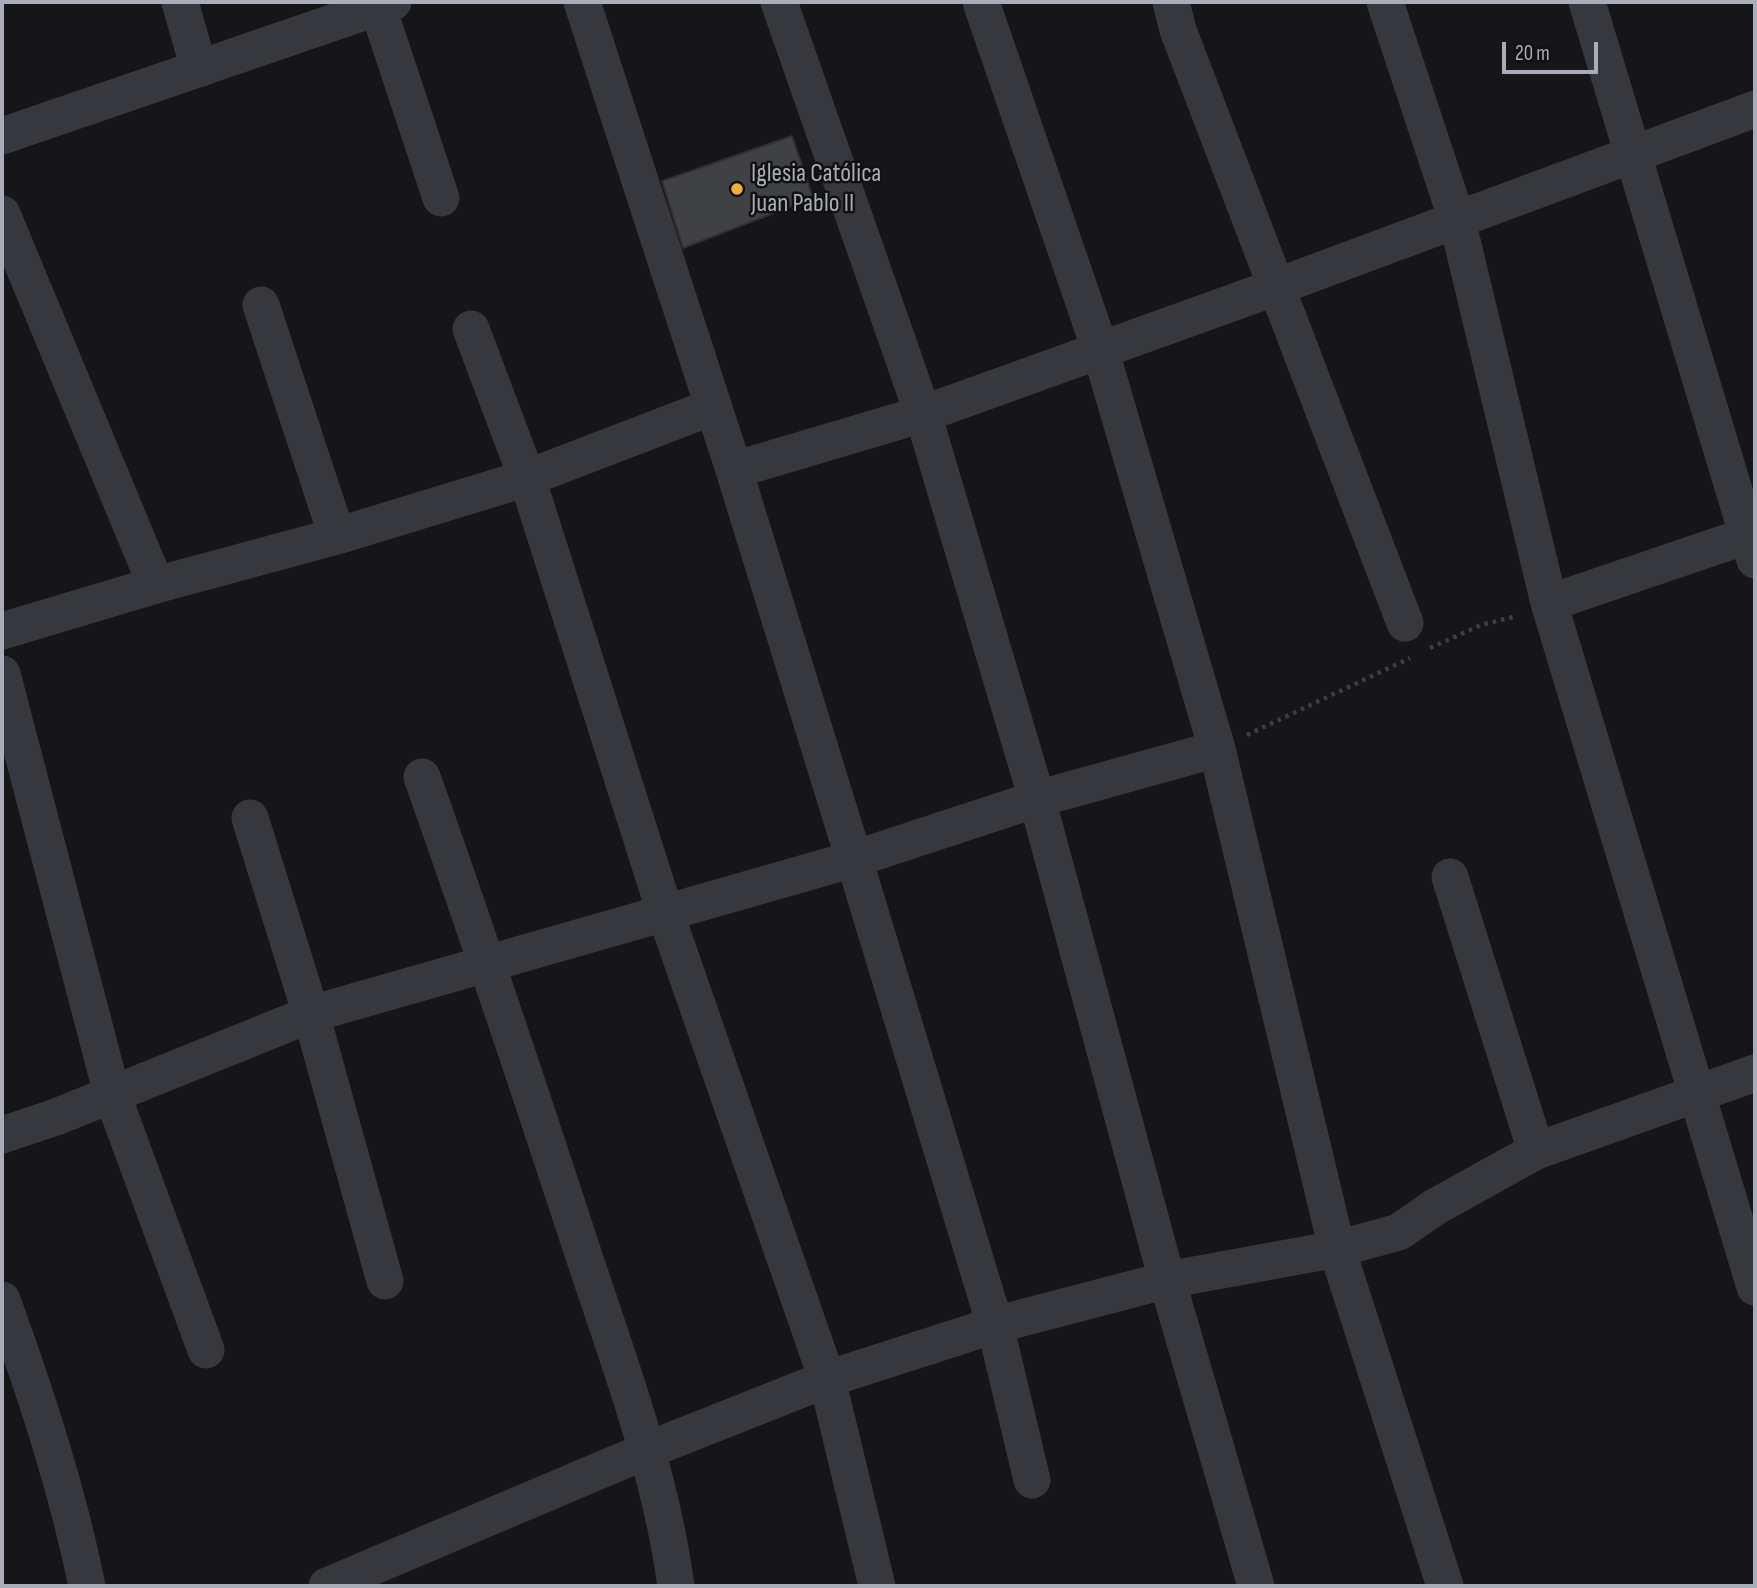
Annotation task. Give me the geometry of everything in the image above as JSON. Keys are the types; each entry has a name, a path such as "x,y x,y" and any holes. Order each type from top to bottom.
{"street":[{"path":"180,2 199,69"},
{"path":"582,2 734,470 854,859 995,1325 1032,1480"},
{"path":"779,2 923,414 1037,799 1167,1280 1256,1586"},
{"path":"981,2 1100,349 1217,749 1337,1249 1445,1586"},
{"path":"1171,2 1178,30 1276,287 1416,643"},
{"path":"1385,2 1457,220 1549,603 1755,1287"},
{"path":"1549,603 1753,543 1587,2"},
{"path":"2,136 383,4 442,198"},
{"path":"734,470 923,414 1634,156 1755,109"},
{"path":"2,214 156,585"},
{"path":"261,305 337,536"},
{"path":"471,329 527,478 665,912 827,1378 877,1586"},
{"path":"2,631 156,585 337,536 527,478 712,407"},
{"path":"2,674 112,1094 206,1350"},
{"path":"2,1135 56,1117 311,1014 854,859 1037,799 1217,749"},
{"path":"422,776 488,963 648,1450 670,1542 676,1586"},
{"path":"250,818 311,1014 385,1281"},
{"path":"1450,877 1536,1151"},
{"path":"327,1586 648,1450 827,1378 995,1325 1167,1280 1337,1249 1399,1232 1435,1207 1536,1151 1755,1073"},
{"path":"2,1300 41,1409 78,1543 87,1586"}],"path":[{"path":"1217,749 1416,643 1510,619 1549,603"}],"building":[{"name":"Iglesia Católica Juan Pablo II","path":"792,136 813,198 683,248 662,181"}],"place":[{"name":"Iglesia Católica Juan Pablo II","path":"737,189"}]}
